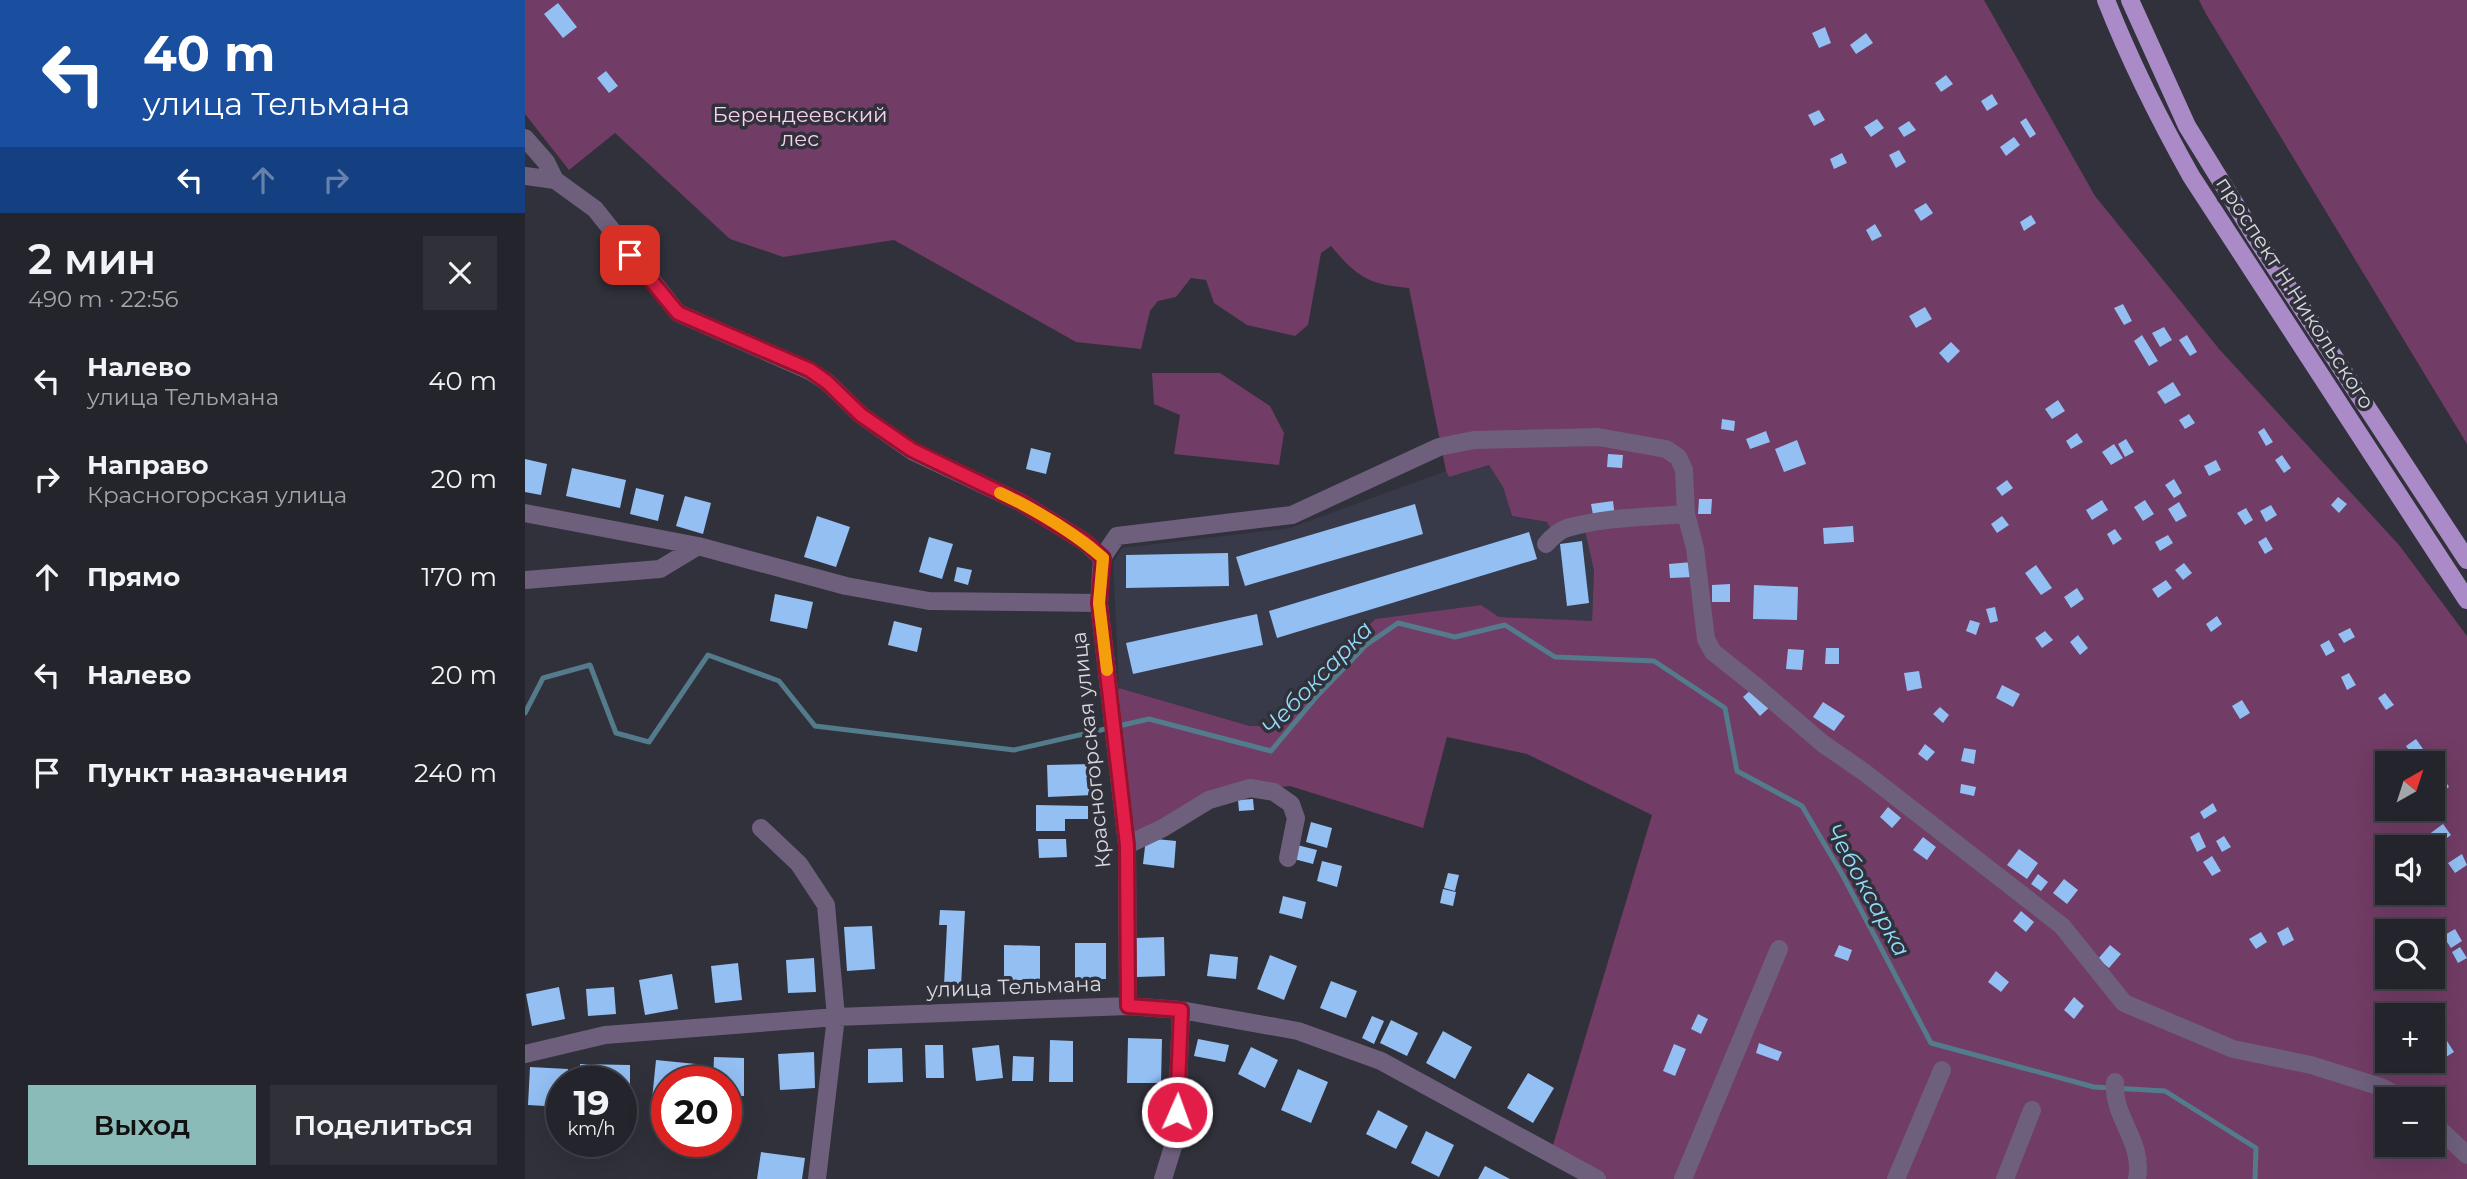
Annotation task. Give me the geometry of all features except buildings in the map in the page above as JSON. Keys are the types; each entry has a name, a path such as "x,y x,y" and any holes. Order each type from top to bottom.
{"main road":[{"name":"проспект Н.Никольского","path":"2106,0 2153,106 2191,176 2467,600"},
{"name":"проспект Н.Никольского","path":"2130,0 2187,126 2256,238 2467,560"}],"street":[{"path":"525,138 546,162 555,180 595,209 678,313 810,370 827,382 861,415 912,450 1022,503 1085,542 1103,558"},
{"path":"525,176 555,180"},
{"path":"1099,603 1103,558 1117,536 1292,515 1439,447 1473,440 1598,437 1665,449 1678,457 1684,470 1686,514 1695,548 1706,639 1713,652 1822,743 1864,772 2062,926 2124,1003 2233,1049 2311,1065 2381,1087"},
{"name":"Красногорская улица","path":"525,513 698,547 846,586 929,601 1099,603 1127,845 1128,1006"},
{"path":"1546,544 1566,528 1631,518 1686,514"},
{"path":"525,580 660,569 698,547"},
{"path":"1127,845 1163,828 1209,800 1249,788 1274,792 1291,804 1296,818 1288,858"},
{"path":"761,828 799,864 826,905 836,1017 817,1179"},
{"path":"1683,1179 1779,949"},
{"name":"улица Тельмана","path":"525,1054 605,1035 836,1017 1128,1006 1181,1010 1298,1031 1381,1061 1597,1179"},
{"path":"1163,1179 1175,1137 1181,1010"},
{"path":"1896,1179 1942,1070"},
{"path":"2114,1089 2136,1148 2137,1179"},
{"path":"2005,1179 2032,1110"},
{"path":"2445,1134 2467,1155"}],"shaded area":[{"path":"1489,465 1503,487 1512,516 1585,529 1594,571 1592,622 1499,617 1480,605 1375,619 1274,726 1251,726 1119,688 1113,562 1122,548 1290,528 1446,471 1449,477"}],"green space":[{"name":"Берендеевский лес","path":"525,0 1984,0 2095,196 2220,350 2399,545 2467,636 2467,1179 1597,1179 1550,1155 1652,815 1527,754 1447,737 1423,828 1290,786 1210,794 1127,845 1111,703 1119,688 1250,726 1274,726 1375,619 1481,605 1499,617 1592,621 1594,571 1585,530 1554,535 1547,522 1512,516 1503,487 1489,465 1449,477 1409,288 1365,278 1349,266 1331,246 1321,253 1308,325 1295,336 1247,325 1214,303 1206,280 1191,278 1176,297 1158,301 1150,311 1141,349 1076,342 894,240 783,257 730,239 615,133 569,170 525,114"},
{"path":"2199,0 2467,0 2467,444 2206,14"},
{"path":"1152,373 1220,373 1270,406 1284,433 1279,465 1174,454 1180,415 1154,404"}],"waterway":[{"name":"Чебоксарка","path":"525,713 543,678 590,665 616,733 649,742 708,655 779,681 815,726 1014,750 1149,719 1271,751 1318,695 1366,645 1398,623 1455,637 1505,625 1555,657 1654,661 1725,708 1737,771 1802,806 1842,874 1931,1043 2094,1087 2165,1091 2256,1148 2255,1179"}],"slow traffic":[{"path":"1000,493 1022,503 1085,542 1103,558 1099,603 1107,670"}],"route":[{"path":"630,255 678,313 810,370 827,382 861,415 912,450 1022,503 1085,542 1103,558 1099,603 1127,845 1128,1006 1181,1010 1177,1112"}]}
